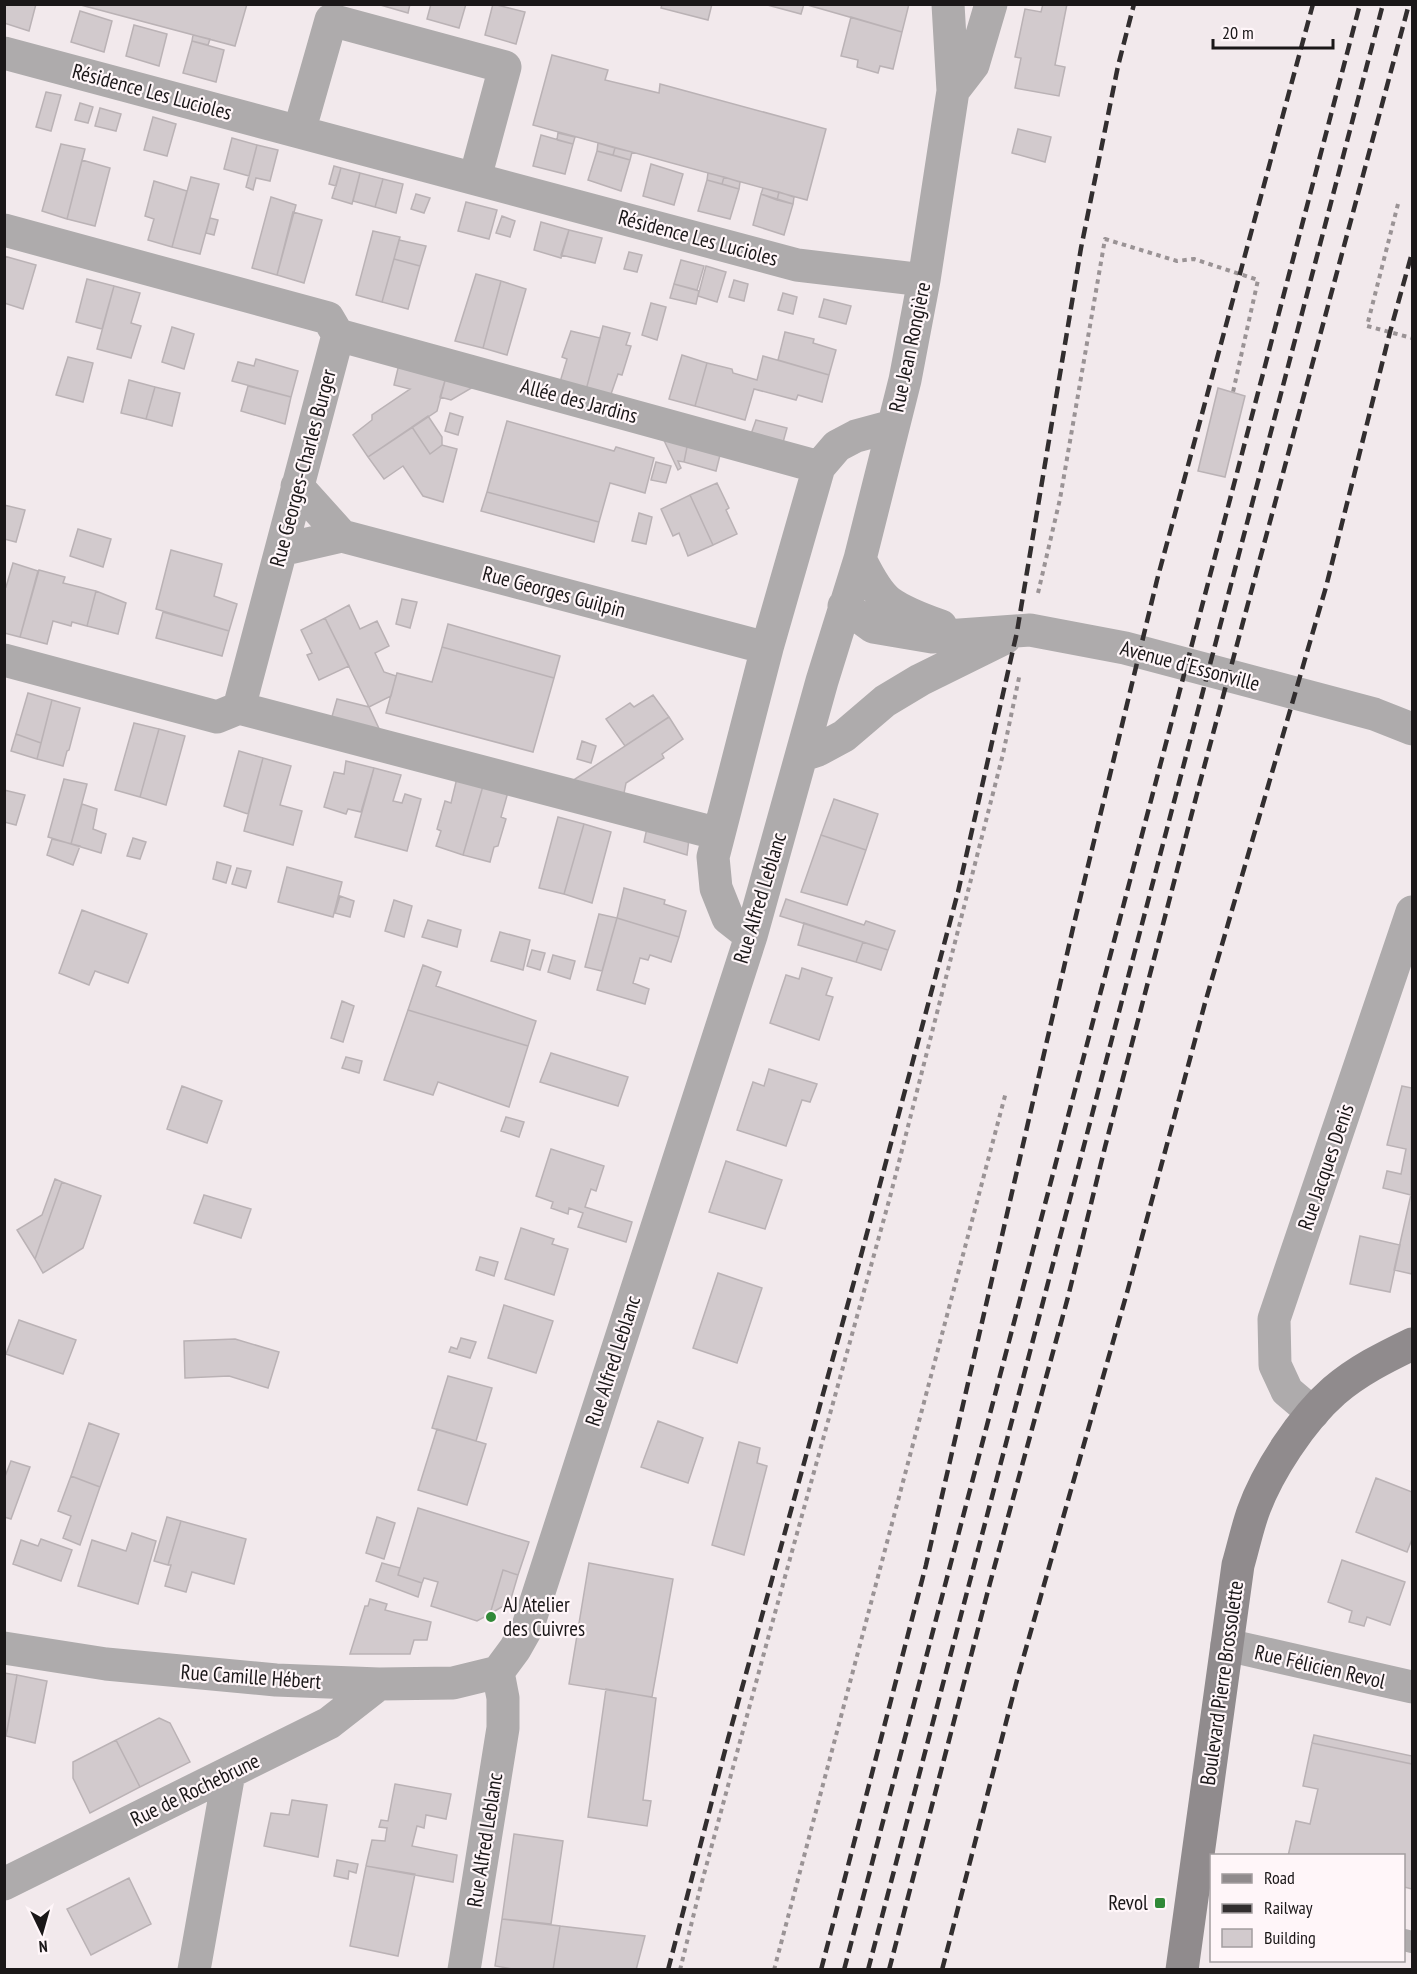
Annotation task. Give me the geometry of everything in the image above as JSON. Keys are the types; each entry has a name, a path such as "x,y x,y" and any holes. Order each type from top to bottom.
{"main road":[{"name":"Boulevard Pierre Brossolette","path":"1182,1970 1238,1565 1253,1512 1273,1469 1313,1413 1335,1390 1377,1360 1413,1344"}],"street":[{"name":"Rue Jean Rongière","path":"822,681 860,559 910,359 953,91 948,4"},
{"path":"953,91 973,65 991,4"},
{"path":"299,132 331,20 505,67 475,177"},
{"name":"Résidence Les Lucioles","path":"4,52 797,265 924,280"},
{"path":"4,230 327,318 338,335"},
{"name":"Allée des Jardins","path":"338,335 819,467"},
{"name":"Rue Georges-Charles Burger","path":"239,708 338,335"},
{"path":"750,936 728,918 716,888 713,857 767,648 819,467 837,446 856,436 893,426"},
{"path":"297,486 342,536"},
{"name":"Rue Georges Guilpin","path":"281,550 342,536 767,648"},
{"name":"Avenue d'Essonville","path":"860,559 871,580 888,601 919,618 963,634"},
{"name":"Avenue d'Essonville","path":"844,606 873,627 932,637 1032,632 1125,648 1374,714 1413,729"},
{"path":"803,755 844,736 885,700 920,680 1032,632"},
{"path":"4,660 217,717 239,708 719,834"},
{"name":"Rue Alfred Leblanc","path":"464,1970 503,1728 503,1698 498,1672 528,1626 750,936 803,755 822,681"},
{"name":"Rue Jacques Denis","path":"1313,1413 1287,1391 1275,1365 1274,1319 1413,912"},
{"name":"Rue Félicien Revol","path":"1227,1645 1413,1687"},
{"name":"Rue Camille Hébert","path":"4,1648 94,1663 276,1680 379,1684 453,1683 498,1672"},
{"name":"Rue de Rochebrune","path":"4,1884 328,1723 379,1684"},
{"path":"194,1970 229,1773"}],"path":[{"path":"1398,204 1367,326 1413,338"},
{"path":"680,1970 767,1642 890,1197 1003,754 1060,499 1105,239 1177,261 1194,259 1258,280 1233,392"},
{"path":"774,1970 1006,1092"}],"building":[{"path":"4,4 36,4 29,31 4,23"},
{"path":"77,4 247,4 235,46"},
{"path":"377,4 410,4 408,13"},
{"path":"431,4 466,4 459,28 427,19"},
{"path":"493,4 525,12 516,44 485,35"},
{"path":"662,4 712,4 708,20 661,8"},
{"path":"767,4 804,4 801,14 767,5"},
{"path":"804,4 909,4 902,32"},
{"path":"1043,4 1067,4 1055,65 1065,67 1059,96 1015,88 1021,58 1015,57 1025,9 1041,12"},
{"path":"80,11 112,21 104,52 71,42"},
{"path":"851,17 902,32 893,69 880,66 878,73 857,67 858,60 841,56"},
{"path":"134,25 167,34 159,66 126,56"},
{"path":"193,35 210,39 208,45 192,41"},
{"path":"192,41 224,50 216,82 183,73"},
{"path":"552,55 608,70 605,80 659,93 660,84 826,129 807,200 533,125"},
{"path":"46,92 61,95 51,131 36,127"},
{"path":"80,103 93,107 88,123 75,120"},
{"path":"100,108 121,114 116,131 95,126"},
{"path":"153,117 176,124 167,156 144,150"},
{"path":"1018,129 1051,137 1045,162 1012,153"},
{"path":"558,133 575,137 573,144 557,140"},
{"path":"541,135 573,144 565,174 533,166"},
{"path":"232,138 257,145 249,176 224,169"},
{"path":"598,143 615,148 613,155 597,151"},
{"path":"61,144 85,149 67,219 42,211"},
{"path":"257,145 278,150 270,181 256,178 253,190 246,187"},
{"path":"615,148 632,152 630,160 613,155"},
{"path":"597,151 630,160 621,191 588,180"},
{"path":"82,160 110,168 95,226 67,219"},
{"path":"651,164 683,174 674,205 643,196"},
{"path":"334,166 341,168 336,186 329,184"},
{"path":"341,168 360,173 352,204 332,198"},
{"path":"360,173 383,179 375,207 353,201"},
{"path":"708,173 724,177 722,184 707,180"},
{"path":"191,177 219,184 200,254 172,247"},
{"path":"724,177 740,182 739,189 722,184"},
{"path":"383,179 403,184 396,213 375,207"},
{"path":"707,180 739,189 730,219 698,211"},
{"path":"154,181 187,191 172,247 148,240 154,219 145,216"},
{"path":"763,188 779,192 777,200 761,194"},
{"path":"779,192 794,197 793,204 777,200"},
{"path":"416,194 430,198 424,213 411,209"},
{"path":"761,194 793,204 784,235 753,225"},
{"path":"271,197 296,205 277,275 252,268"},
{"path":"466,202 497,210 489,239 458,231"},
{"path":"293,212 322,220 304,283 277,275"},
{"path":"502,216 515,221 510,237 496,233"},
{"path":"210,218 218,220 214,235 206,233"},
{"path":"541,222 569,230 561,258 534,250"},
{"path":"569,230 602,238 595,263 561,255"},
{"path":"373,231 400,237 382,302 356,295"},
{"path":"399,240 426,246 420,266 394,259"},
{"path":"629,252 642,255 637,272 624,269"},
{"path":"4,256 36,265 23,309 4,303"},
{"path":"394,259 420,266 408,309 382,302"},
{"path":"681,260 704,266 697,290 674,284"},
{"path":"706,266 726,272 717,302 698,296"},
{"path":"476,274 501,281 483,348 455,341"},
{"path":"87,279 114,286 102,329 76,322"},
{"path":"734,280 748,284 744,301 729,297"},
{"path":"501,281 526,289 507,355 483,348"},
{"path":"674,284 699,291 696,304 670,298"},
{"path":"114,286 140,293 131,323 141,326 131,358 97,349"},
{"path":"783,293 797,297 793,314 778,310"},
{"path":"824,299 851,306 846,324 819,317"},
{"path":"651,303 666,307 657,340 642,335"},
{"path":"603,326 630,333 626,345 631,346 622,375 618,374 610,397 586,390"},
{"path":"172,327 194,334 184,369 162,362"},
{"path":"571,331 600,338 586,390 560,382 567,359 562,357"},
{"path":"785,332 814,339 813,343 836,350 829,375 778,360"},
{"path":"682,355 707,363 695,406 669,399"},
{"path":"763,356 829,375 822,402 798,395 796,400 754,389 745,420 695,406 707,363 732,369 733,373 757,380"},
{"path":"68,357 93,363 83,402 56,395"},
{"path":"256,359 298,371 291,397 232,381 238,362 254,366"},
{"path":"399,364 446,377 437,411 368,457 353,435 372,420 372,415 410,389 394,385"},
{"path":"446,377 475,386 451,400 440,397"},
{"path":"129,380 155,387 146,419 121,413"},
{"path":"248,386 291,397 285,424 241,411"},
{"path":"155,387 180,393 172,426 146,419"},
{"path":"1218,388 1245,396 1225,477 1198,471"},
{"path":"450,413 463,417 458,435 445,431"},
{"path":"428,416 442,437 442,445 430,454 412,427"},
{"path":"756,420 787,428 782,446 750,437"},
{"path":"507,421 614,451 616,447 654,458 645,493 610,483 599,522 487,492"},
{"path":"412,427 430,454 442,445 457,449 443,502 423,496 403,466 384,479 368,457"},
{"path":"661,434 688,442 684,462 678,461 681,468 678,470"},
{"path":"688,442 721,451 716,471 684,462"},
{"path":"656,462 671,466 666,483 651,480"},
{"path":"717,483 729,508 726,510 737,534 713,545 690,495"},
{"path":"487,492 599,522 594,542 481,511"},
{"path":"690,495 713,545 688,556 679,533 673,536 661,509"},
{"path":"4,505 25,510 16,542 4,539"},
{"path":"639,513 652,517 646,544 632,541"},
{"path":"78,529 111,539 103,567 70,556"},
{"path":"171,550 222,564 214,596 237,604 229,631 156,609"},
{"path":"13,563 38,571 20,637 4,633 4,586 6,587"},
{"path":"39,570 65,577 63,583 96,591 87,626 72,622 71,626 53,621 47,644 20,637"},
{"path":"96,591 126,603 118,634 87,626"},
{"path":"402,599 417,602 410,628 396,624"},
{"path":"349,605 360,629 377,621 389,646 375,653 384,672 396,676 391,696 369,707 325,618"},
{"path":"163,612 229,631 222,656 156,638"},
{"path":"325,618 349,666 319,680 307,655 312,653 301,630"},
{"path":"448,624 560,656 554,678 442,647"},
{"path":"442,647 554,678 533,752 386,713 397,673 432,682"},
{"path":"28,693 52,700 41,743 16,734"},
{"path":"653,695 669,717 625,746 606,719 630,703 634,707"},
{"path":"337,699 369,707 381,733 331,720"},
{"path":"52,700 80,708 63,766 37,759"},
{"path":"669,717 683,739 662,754 664,758 626,783 623,798 569,783"},
{"path":"134,723 159,729 140,797 115,790"},
{"path":"159,729 185,736 166,805 140,797"},
{"path":"16,734 41,743 37,759 11,751"},
{"path":"582,741 596,746 591,763 577,759"},
{"path":"239,751 263,758 248,814 224,806"},
{"path":"263,758 291,766 280,805 302,811 293,845 244,831"},
{"path":"346,761 374,768 361,812 348,809 346,814 324,807 334,772 344,774"},
{"path":"374,768 401,775 393,801 402,803 405,794 421,799 407,851 355,837"},
{"path":"457,778 483,786 463,855 436,846 441,831 437,829 445,801 451,803"},
{"path":"64,779 87,784 71,844 48,837"},
{"path":"483,786 508,792 501,817 506,819 498,846 494,847 490,862 463,855"},
{"path":"4,790 25,795 16,825 4,822"},
{"path":"834,799 878,814 866,850 821,835"},
{"path":"82,804 97,809 93,829 106,834 101,853 71,844"},
{"path":"558,817 584,824 564,894 539,888"},
{"path":"584,824 611,832 592,903 564,894"},
{"path":"647,828 689,839 687,855 644,842"},
{"path":"821,835 866,850 847,905 801,892"},
{"path":"133,838 146,842 140,859 127,856"},
{"path":"52,839 80,846 73,865 47,855"},
{"path":"217,862 231,866 226,883 213,879"},
{"path":"287,867 342,882 333,917 278,902"},
{"path":"237,868 251,871 246,888 232,884"},
{"path":"624,888 665,900 664,904 686,911 679,937 617,918"},
{"path":"340,896 354,901 350,917 335,913"},
{"path":"786,899 864,925 866,921 895,931 888,950 780,916"},
{"path":"394,900 412,906 404,937 385,931"},
{"path":"82,910 147,934 128,983 95,971 89,985 59,973"},
{"path":"599,914 617,918 602,971 585,967"},
{"path":"617,918 679,937 671,962 650,955 648,960 640,958 633,983 649,989 645,1004 597,990"},
{"path":"428,920 461,930 457,947 422,937"},
{"path":"804,923 863,942 856,962 798,945"},
{"path":"500,932 530,940 523,970 491,961"},
{"path":"863,942 888,950 881,970 856,962"},
{"path":"532,950 545,953 540,970 527,966"},
{"path":"553,955 575,961 570,979 548,972"},
{"path":"423,965 441,972 436,986 536,1021 528,1046 408,1010"},
{"path":"802,968 832,978 826,995 833,997 819,1040 770,1023 786,975 799,979"},
{"path":"342,1001 354,1006 343,1042 331,1038"},
{"path":"408,1010 528,1046 509,1107 438,1082 433,1095 384,1080"},
{"path":"551,1053 628,1077 618,1106 540,1082"},
{"path":"346,1057 362,1061 359,1073 342,1068"},
{"path":"769,1069 817,1084 810,1102 802,1100 786,1146 737,1130 753,1082 764,1086"},
{"path":"182,1086 222,1101 207,1143 167,1129"},
{"path":"1402,1086 1412,1088 1411,1195 1383,1188 1387,1171 1401,1174 1406,1149 1387,1145"},
{"path":"506,1117 524,1122 519,1137 501,1131"},
{"path":"551,1149 604,1166 596,1191 591,1189 585,1207 632,1222 626,1242 578,1227 583,1213 569,1208 568,1214 551,1208 553,1202 536,1196"},
{"path":"726,1161 782,1180 765,1229 709,1212"},
{"path":"55,1179 62,1182 35,1259 17,1230 42,1215"},
{"path":"62,1182 101,1196 83,1248 43,1273 35,1259"},
{"path":"1412,1190 1412,1274 1394,1270"},
{"path":"204,1195 251,1209 241,1238 194,1223"},
{"path":"521,1228 554,1239 552,1244 568,1249 554,1295 505,1279"},
{"path":"1360,1236 1400,1245 1390,1292 1350,1284"},
{"path":"480,1257 498,1262 494,1276 476,1270"},
{"path":"718,1273 762,1288 737,1363 693,1348"},
{"path":"504,1305 553,1321 536,1373 488,1358"},
{"path":"19,1320 76,1340 63,1374 6,1354"},
{"path":"461,1338 476,1342 470,1358 449,1352 451,1347 457,1349"},
{"path":"235,1339 279,1352 268,1388 229,1376 185,1378 184,1341"},
{"path":"448,1376 492,1388 476,1441 432,1428"},
{"path":"658,1421 703,1438 688,1483 641,1467"},
{"path":"89,1423 119,1434 100,1487 71,1476"},
{"path":"437,1429 486,1444 467,1505 418,1490"},
{"path":"739,1442 760,1448 757,1463 767,1466 744,1555 712,1545"},
{"path":"11,1461 30,1467 11,1519 4,1517 4,1479"},
{"path":"71,1476 100,1487 80,1545 63,1538 71,1516 58,1511"},
{"path":"1376,1478 1412,1492 1412,1539 1407,1552 1356,1532"},
{"path":"418,1508 529,1542 518,1575 503,1570 490,1614 477,1621 431,1606 438,1582 424,1578 422,1583 398,1575"},
{"path":"167,1517 181,1521 168,1565 154,1561"},
{"path":"377,1517 395,1523 384,1559 366,1553"},
{"path":"181,1521 246,1539 234,1584 192,1572 186,1592 165,1586 171,1565 168,1565"},
{"path":"132,1533 156,1541 138,1604 78,1586 92,1540 126,1551"},
{"path":"41,1539 72,1550 61,1581 13,1564 21,1540 38,1546"},
{"path":"1342,1560 1405,1582 1390,1625 1367,1617 1364,1626 1349,1622 1352,1611 1328,1602"},
{"path":"382,1563 400,1568 398,1575 422,1583 418,1597 376,1581"},
{"path":"589,1563 673,1579 652,1697 569,1684"},
{"path":"503,1570 518,1575 510,1602 490,1614"},
{"path":"370,1599 387,1604 385,1610 431,1622 427,1640 414,1640 410,1654 350,1654 365,1606 368,1606"},
{"path":"4,1673 17,1675 7,1731 4,1731"},
{"path":"17,1675 47,1681 35,1743 6,1736"},
{"path":"606,1689 656,1698 643,1800 651,1801 647,1826 588,1817"},
{"path":"159,1718 170,1723 190,1762 140,1787 116,1740"},
{"path":"1314,1735 1412,1756 1412,1764 1312,1743"},
{"path":"116,1740 140,1787 90,1813 73,1778 73,1762"},
{"path":"1312,1743 1412,1764 1412,1889 1405,1887 1405,1854 1288,1854 1296,1821 1310,1824 1318,1789 1303,1786"},
{"path":"395,1784 451,1794 446,1819 426,1815 424,1828 417,1826 412,1846 457,1855 453,1882 366,1866 372,1840 385,1841 387,1828 379,1827 381,1820 388,1821"},
{"path":"292,1800 327,1805 318,1857 264,1846 271,1813 289,1815"},
{"path":"514,1834 563,1841 551,1924 502,1919"},
{"path":"337,1860 358,1864 356,1873 349,1871 348,1879 334,1876"},
{"path":"366,1866 415,1874 398,1956 350,1946"},
{"path":"129,1878 151,1924 91,1955 67,1909"},
{"path":"502,1919 560,1926 553,1970 519,1970 495,1966"},
{"path":"560,1926 645,1936 636,1970 553,1970"}],"railway":[{"path":"668,1970 728,1739 958,892 1017,632 1081,248 1118,66 1134,4"},
{"path":"821,1970 926,1565 1073,928 1157,580 1313,4"},
{"path":"844,1970 1360,4"},
{"path":"868,1970 1383,4"},
{"path":"889,1970 990,1583 1068,1297 1199,786 1409,4"},
{"path":"942,1970 1017,1680 1128,1289 1205,1003 1326,587 1412,253"}],"place":[{"name":"AJ Atelier des Cuivres","path":"491,1617"},
{"name":"Revol","path":"1160,1903"}]}
